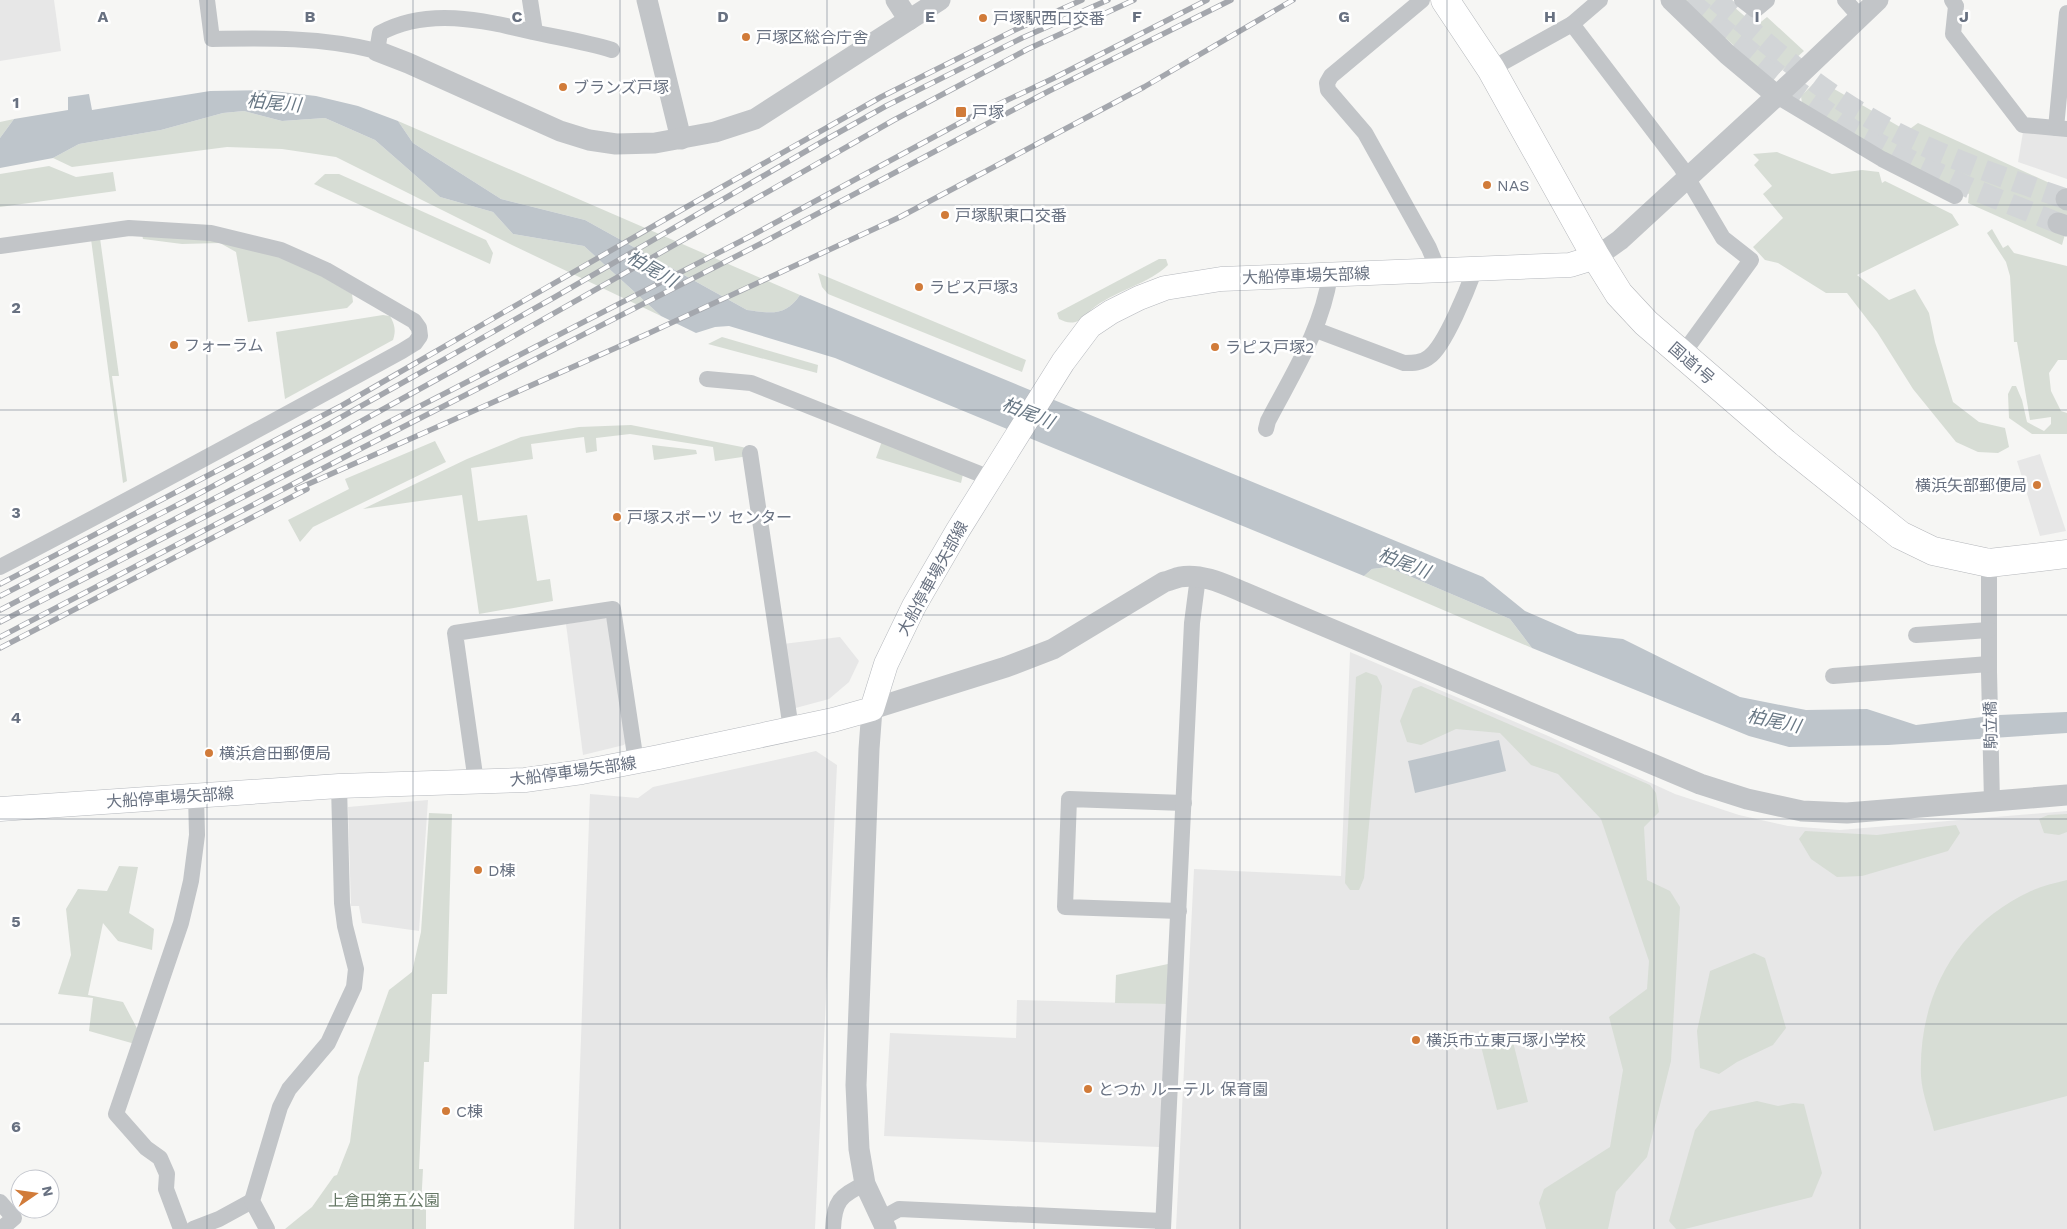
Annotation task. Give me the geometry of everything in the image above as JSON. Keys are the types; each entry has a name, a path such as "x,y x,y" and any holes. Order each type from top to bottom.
{"highway":[{"name":"国道1号","path":"1445,0 1491,70 1596,258 1619,294 1646,323 1792,449 1900,535 1933,551 1989,564 2067,554"}],"main road":[{"name":"大船停車場矢部線","path":"0,809 339,786 525,780 636,762 872,709 886,664 914,606 992,474 1053,378 1090,326 1111,312 1165,288 1221,279 1570,265 1596,258"}],"street":[{"path":"208,0 212,39 272,37 350,44 408,63 560,132 579,137 626,144 655,143 681,139 732,127 755,119 940,0"},
{"path":"530,0 535,32"},
{"path":"648,0 681,139"},
{"path":"896,0 909,20"},
{"path":"1422,0 1331,76 1327,82 1328,90 1364,133 1429,248 1438,270"},
{"path":"1491,70 1572,24 1600,0"},
{"path":"1671,0 1728,55 1777,96 1882,159 1955,196"},
{"path":"1742,0 1755,10 1767,0"},
{"path":"1845,0 1860,17"},
{"path":"1596,258 1620,240 1878,0"},
{"path":"1952,0 1956,6 1953,34 2023,125 2061,128 2067,13"},
{"path":"376,51 380,33 394,25 425,18 463,18 567,38 612,50"},
{"path":"1572,24 1687,178 1723,238 1751,260 1682,355"},
{"path":"0,246 129,228 211,233 281,250 326,270 414,321 419,328 420,336 415,343 402,351 299,408 0,567"},
{"path":"1316,330 1404,363 1416,363 1428,358 1437,350 1468,290 1475,269"},
{"path":"1266,429 1316,330 1327,298 1330,274"},
{"path":"707,379 751,383 992,474"},
{"path":"750,453 792,728"},
{"name":"駒立橋","path":"1989,564 1992,802"},
{"path":"1198,577 1192,622 1163,1225 899,1209 884,1224 865,1184 859,1148 856,1053 868,749 872,709 1006,667 1053,649 1164,582 1180,576 1198,577 1243,592 1700,784 1747,799 1802,812 1847,812 2067,795"},
{"path":"476,782 455,633 613,609 636,762"},
{"path":"1916,635 1989,630"},
{"path":"1833,676 1989,668"},
{"path":"267,1229 252,1201 280,1107 289,1090 328,1043 354,987 356,970 345,926 342,903 339,786"},
{"path":"181,1229 166,1189 167,1174 160,1158 146,1148 116,1114 181,923 191,882 197,834 196,795"},
{"path":"1179,911 1065,907 1069,799 1184,802"},
{"path":"833,1229 836,1205 847,1192 865,1184"},
{"path":"194,1229 219,1219 252,1201"},
{"path":"0,1202 14,1218 2,1229"}],"shaded area":[{"path":"0,0 54,0 61,51 0,61"},
{"path":"2023,132 2067,136 2067,179 2018,162"},
{"path":"2040,454 2066,531 2040,536 2017,461"},
{"path":"605,618 610,622 628,739 624,745 583,755 566,624"},
{"path":"840,637 859,661 849,682 829,699 792,709 783,644"},
{"path":"1350,652 1546,735 1675,794 1739,815 1788,826 1840,830 2067,811 2067,1229 1176,1229 1194,869 1341,876"},
{"path":"816,751 837,765 815,1229 574,1229 590,794 638,798 653,787"},
{"path":"428,800 419,931 362,923 359,906 351,906 348,807"},
{"name":"とつか ルーテル 保育園","path":"1017,1000 1167,1004 1159,1147 884,1136 890,1033 1016,1038"}],"green space":[{"path":"1684,0 1726,0 1756,26 1767,17 1804,51 1779,73 1765,74"},
{"path":"1822,82 1907,131 1918,123 2067,191 2067,227 2062,245 1968,203 1969,194 1889,155 1802,104 1801,96 1813,84"},
{"path":"244,111 282,121 325,118 375,140 440,197 493,212 513,234 584,246 661,316 512,245 336,157 282,149 227,147 72,167 53,158 79,144 161,130 223,113"},
{"path":"14,119 0,138 0,122"},
{"path":"398,121 800,295 789,307 777,312 747,310 585,220 501,199 413,143"},
{"path":"1777,152 1832,174 1862,170 1879,172 1882,183 1885,181 1952,214 1959,225 1857,275 1889,300 1915,289 1929,313 1935,342 1953,402 1979,422 2005,428 2009,447 1998,453 1978,452 1956,442 1913,389 1877,332 1847,293 1826,293 1778,263 1765,260 1753,247 1783,218 1763,194 1772,186 1754,165 1759,160 1753,154"},
{"path":"49,166 76,177 113,172 116,191 0,207 0,174"},
{"path":"325,174 339,174 486,240 493,253 490,264 314,184"},
{"path":"1992,229 2003,248 2008,245 2014,253 2067,266 2067,360 2058,360 2049,373 2051,391 2061,411 2067,413 2067,434 2032,434 2009,418 2008,394 2012,386 2016,386 2022,400 2027,422 2044,431 2051,424 2051,417 2030,420 2017,342 2014,342 2010,276 2006,262 1987,233"},
{"path":"142,234 209,237 265,251 315,272 352,294 353,302 347,308 248,322 236,252 220,243 182,244 143,239"},
{"path":"100,238 119,376 112,376 127,481 123,483 91,239"},
{"path":"1159,259 1166,259 1168,265 1152,277 1105,300 1078,321 1068,322 1059,319 1057,313"},
{"path":"818,273 1026,360 1022,372 828,294 822,287"},
{"path":"383,315 390,316 393,322 395,331 393,340 285,399 276,332"},
{"path":"722,337 818,365 817,373 708,344"},
{"path":"631,425 747,448 749,456 715,461 713,447 630,434 596,438 597,451 586,453 584,437 531,444 533,459 471,468 478,521 527,515 537,581 550,579 553,601 479,614 462,495 363,509 467,459 521,437 579,427"},
{"path":"435,441 446,462 313,527 300,542 288,520 349,489 345,479"},
{"path":"882,441 963,474 961,483 876,458"},
{"path":"652,445 696,450 697,454 654,460"},
{"path":"1388,567 1510,619 1532,648 1364,576 1372,569"},
{"path":"1366,672 1377,676 1382,686 1364,878 1359,890 1350,890 1345,883 1356,677"},
{"path":"1421,686 1650,785 1656,793 1659,812 1644,827 1647,880 1670,891 1680,907 1671,1061 1647,1157 1616,1192 1608,1229 1546,1229 1539,1203 1544,1189 1610,1147 1623,1070 1609,1017 1647,989 1649,961 1601,819 1558,774 1531,765 1500,733 1456,729 1421,745 1407,742 1400,721 1413,689"},
{"name":"上倉田第五公園","path":"429,813 452,814 447,994 432,994 429,1062 424,1062 419,1169 423,1169 421,1207 426,1208 426,1229 285,1229 312,1207 334,1176 337,1175 350,1142 358,1077 389,990 412,972 421,932"},
{"path":"2067,814 2067,832 2059,835 2044,833 2039,819 2048,815"},
{"path":"1956,825 1960,833 1948,851 1862,876 1837,877 1811,859 1799,839 1805,831 1877,835"},
{"path":"119,866 138,867 129,913 154,929 152,950 118,941 103,923 88,995 123,1002 139,1032 135,1044 89,1031 93,998 58,994 71,955 66,909 78,889 107,891"},
{"path":"2067,880 2067,1096 1934,1131 1924,1097 1921,1076 1922,1046 1927,1018 1935,991 1947,966 1963,943 1982,923 2005,905 2035,889"},
{"path":"1754,953 1765,958 1786,1028 1773,1045 1737,1062 1719,1074 1700,1068 1697,1031 1710,971"},
{"path":"1168,964 1167,1004 1115,1003 1116,975"},
{"path":"1512,1038 1528,1102 1497,1110 1481,1046"},
{"path":"1757,1101 1778,1106 1793,1103 1804,1104 1822,1173 1812,1197 1685,1229 1676,1229 1669,1221 1695,1130 1710,1111"}],"water":[{"name":"柏尾川","path":"264,90 316,96 358,106 398,121 413,143 501,199 585,220 747,310 777,312 789,307 800,295 1483,577 1525,611 1578,634 1623,639 1740,697 1806,710 1867,709 1916,725 1999,715 2067,712 2067,733 1888,745 1789,747 1749,736 1532,648 1510,619 1388,567 1372,569 1364,576 835,358 729,326 715,327 696,333 661,316 584,246 513,234 493,212 440,197 375,140 325,118 282,121 244,111 223,113 161,130 79,144 53,158 0,168 0,138 14,119 68,110 68,97 89,94 92,110 210,91"},
{"path":"1499,740 1506,771 1415,793 1408,761"}],"tunnel":[{"path":"1688,0 1799,92 1853,130 1912,161 1970,188 2058,223"},
{"path":"1716,0 1824,89 1887,128 1988,172 2066,199"}],"railway":[{"path":"0,584 341,406 881,97 1017,29 1082,0"},
{"path":"0,596 187,500 329,424 555,297 886,106 1022,38 1108,0"},
{"path":"0,610 329,439 894,120 1028,49 1134,0"},
{"path":"0,622 749,237 969,118 1052,79 1207,0"},
{"path":"0,637 362,448 764,242 1049,91 1231,0"},
{"path":"297,489 645,335 900,217 1144,87 1293,0"},
{"path":"0,648 307,489"}],"place":[{"name":"戸塚駅西口交番","path":"983,18"},
{"name":"戸塚区総合庁舎","path":"746,37"},
{"name":"ブランズ戸塚","path":"563,87"},
{"name":"戸塚","path":"961,112"},
{"name":"NAS","path":"1487,185"},
{"name":"戸塚駅東口交番","path":"945,215"},
{"name":"ラピス戸塚3","path":"919,287"},
{"name":"フォーラム","path":"174,345"},
{"name":"ラピス戸塚2","path":"1215,347"},
{"name":"横浜矢部郵便局","path":"2037,485"},
{"name":"戸塚スポーツ センター","path":"617,517"},
{"name":"横浜倉田郵便局","path":"209,753"},
{"name":"D棟","path":"478,870"},
{"name":"横浜市立東戸塚小学校","path":"1416,1040"},
{"name":"とつか ルーテル 保育園","path":"1088,1089"},
{"name":"C棟","path":"446,1111"}]}
